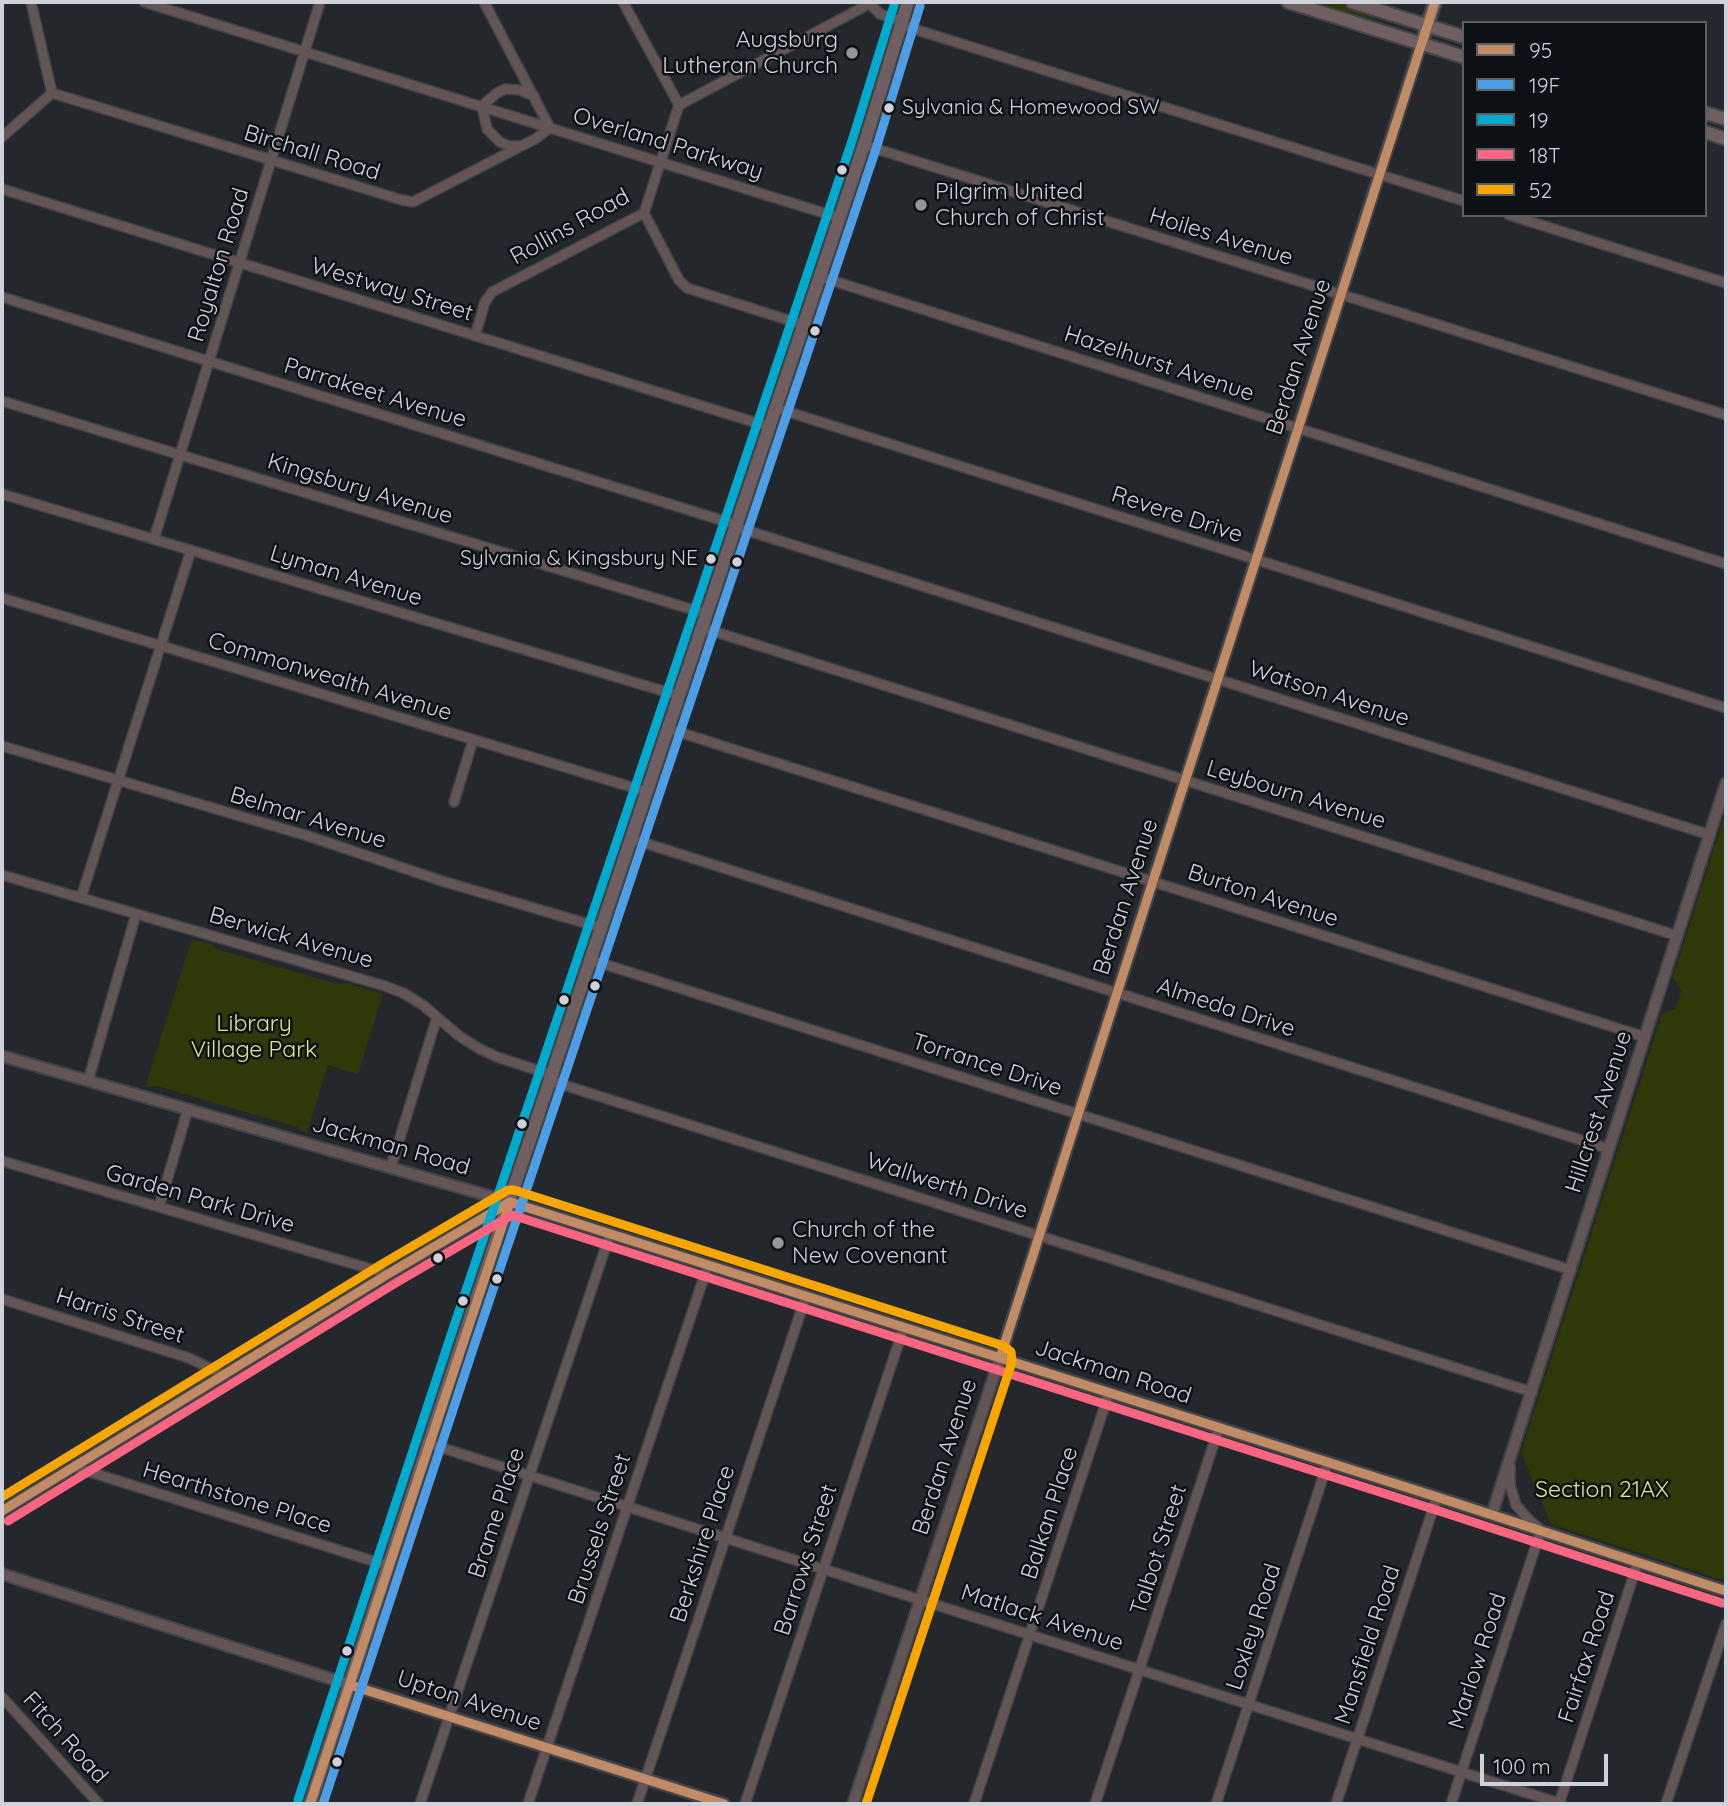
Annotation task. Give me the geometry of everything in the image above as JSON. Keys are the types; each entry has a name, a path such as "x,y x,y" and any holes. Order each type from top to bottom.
{"main road":[{"path":"310,1804 821,277 908,2"},
{"path":"1288,2 1462,56"},
{"path":"1352,2 1462,36"},
{"name":"Berdan Avenue","path":"1421,44 1435,2"},
{"path":"1380,31 1386,12"},
{"path":"1707,114 1726,119"},
{"path":"1707,133 1726,139"}],"street":[{"path":"2,137 52,93 31,2"},
{"name":"Overland Parkway","path":"144,2 840,218"},
{"name":"Royalton Road","path":"154,539 320,2"},
{"path":"484,2 550,128"},
{"path":"623,2 679,105 869,3 880,14 902,23 1462,200"},
{"name":"Berdan Avenue","path":"853,1804 1000,1358 1421,44"},
{"path":"520,146 509,146 493,137 484,120 484,107 490,98 505,89 520,90 534,96"},
{"name":"Birchall Road","path":"52,93 402,201 413,202 535,139 550,128"},
{"name":"Rollins Road","path":"475,336 485,302 492,292 644,214 679,105"},
{"name":"Hoiles Avenue","path":"864,145 1726,415"},
{"name":"Westway Street","path":"2,189 770,427"},
{"path":"644,214 679,281 687,288 804,325"},
{"path":"1515,217 1726,283"},
{"name":"Hazelhurst Avenue","path":"821,277 1726,564"},
{"name":"Parrakeet Avenue","path":"2,298 737,526"},
{"name":"Kingsbury Avenue","path":"2,401 708,614"},
{"name":"Revere Drive","path":"776,408 1726,708"},
{"name":"Lyman Avenue","path":"2,494 680,696"},
{"name":"Watson Avenue","path":"737,526 1710,835"},
{"path":"81,898 191,550"},
{"name":"Commonwealth Avenue","path":"2,598 648,792"},
{"name":"Leybourn Avenue","path":"703,628 1678,936"},
{"name":"Burton Avenue","path":"669,729 1645,1037"},
{"path":"454,802 473,740"},
{"name":"Belmar Avenue","path":"2,746 307,836 442,881 602,928"},
{"name":"Hillcrest Avenue","path":"1492,1514 1726,783"},
{"name":"Almeda Drive","path":"632,839 1609,1149"},
{"name":"Berwick Avenue","path":"2,875 385,986 412,998 480,1049 552,1078"},
{"path":"88,1081 136,914"},
{"name":"Torrance Drive","path":"591,960 1571,1270"},
{"path":"391,1167 437,1017"},
{"name":"Jackman Road","path":"2,1056 510,1202 1726,1591"},
{"name":"Wallwerth Drive","path":"552,1078 1532,1392"},
{"path":"159,1207 188,1109"},
{"name":"Garden Park Drive","path":"2,1161 388,1274"},
{"path":"2,1511 510,1202"},
{"name":"Brame Place","path":"420,1804 610,1234"},
{"name":"Brussels Street","path":"528,1804 708,1265"},
{"name":"Berkshire Place","path":"637,1804 806,1296"},
{"name":"Harris Street","path":"2,1299 189,1358 224,1375"},
{"name":"Barrows Street","path":"745,1804 904,1327"},
{"name":"Balkan Place","path":"974,1804 1110,1393"},
{"name":"Talbot Street","path":"1095,1804 1219,1428"},
{"name":"Matlack Avenue","path":"430,1444 1560,1804"},
{"name":"Hillcrest Avenue","path":"1512,1454 1510,1485 1516,1504 1541,1530"},
{"name":"Loxley Road","path":"1216,1804 1328,1462"},
{"name":"Hearthstone Place","path":"74,1467 389,1566"},
{"name":"Mansfield Road","path":"1336,1804 1437,1497"},
{"name":"Marlow Road","path":"1451,1804 1541,1530"},
{"name":"Fairfax Road","path":"1560,1804 1639,1562"},
{"name":"Upton Avenue","path":"2,1574 724,1804"},
{"path":"1666,1804 1726,1625"},
{"name":"Fitch Road","path":"2,1697 99,1804"}],"green space":[{"path":"1303,2 1339,2 1373,13 1375,17 1372,19"},
{"name":"Section 21AX","path":"1726,811 1726,1581 1551,1524 1521,1452 1662,1014 1676,1008 1682,991 1673,977"},
{"name":"Library Village Park","path":"192,939 211,944 216,949 337,984 347,983 383,994 358,1074 328,1065 307,1133 297,1127 157,1086 145,1087"}],"transit line":[{"name":"19","path":"298,1800 450,1338 852,141 895,2"},
{"name":"95","path":"1000,1358 1435,2"},
{"name":"19F","path":"323,1804 876,149 920,6"},
{"name":"52","path":"2,1497 508,1190 1004,1346 1011,1352 1012,1362 866,1804"},
{"name":"95","path":"510,1202 1726,1591"},
{"name":"95","path":"2,1511 510,1202"},
{"name":"95","path":"310,1804 510,1202"},
{"name":"18T","path":"8,1521 394,1284 512,1215 1722,1603"},
{"name":"95","path":"350,1685 724,1804"}],"place":[{"name":"Augsburg Lutheran Church","path":"852,53"},
{"name":"Sylvania & Homewood SW","path":"889,108"},
{"name":"Pilgrim United Church of Christ","path":"921,205"},
{"name":"Sylvania & Kingsbury NE","path":"711,559"},
{"name":"Church of the New Covenant","path":"778,1243"}]}
